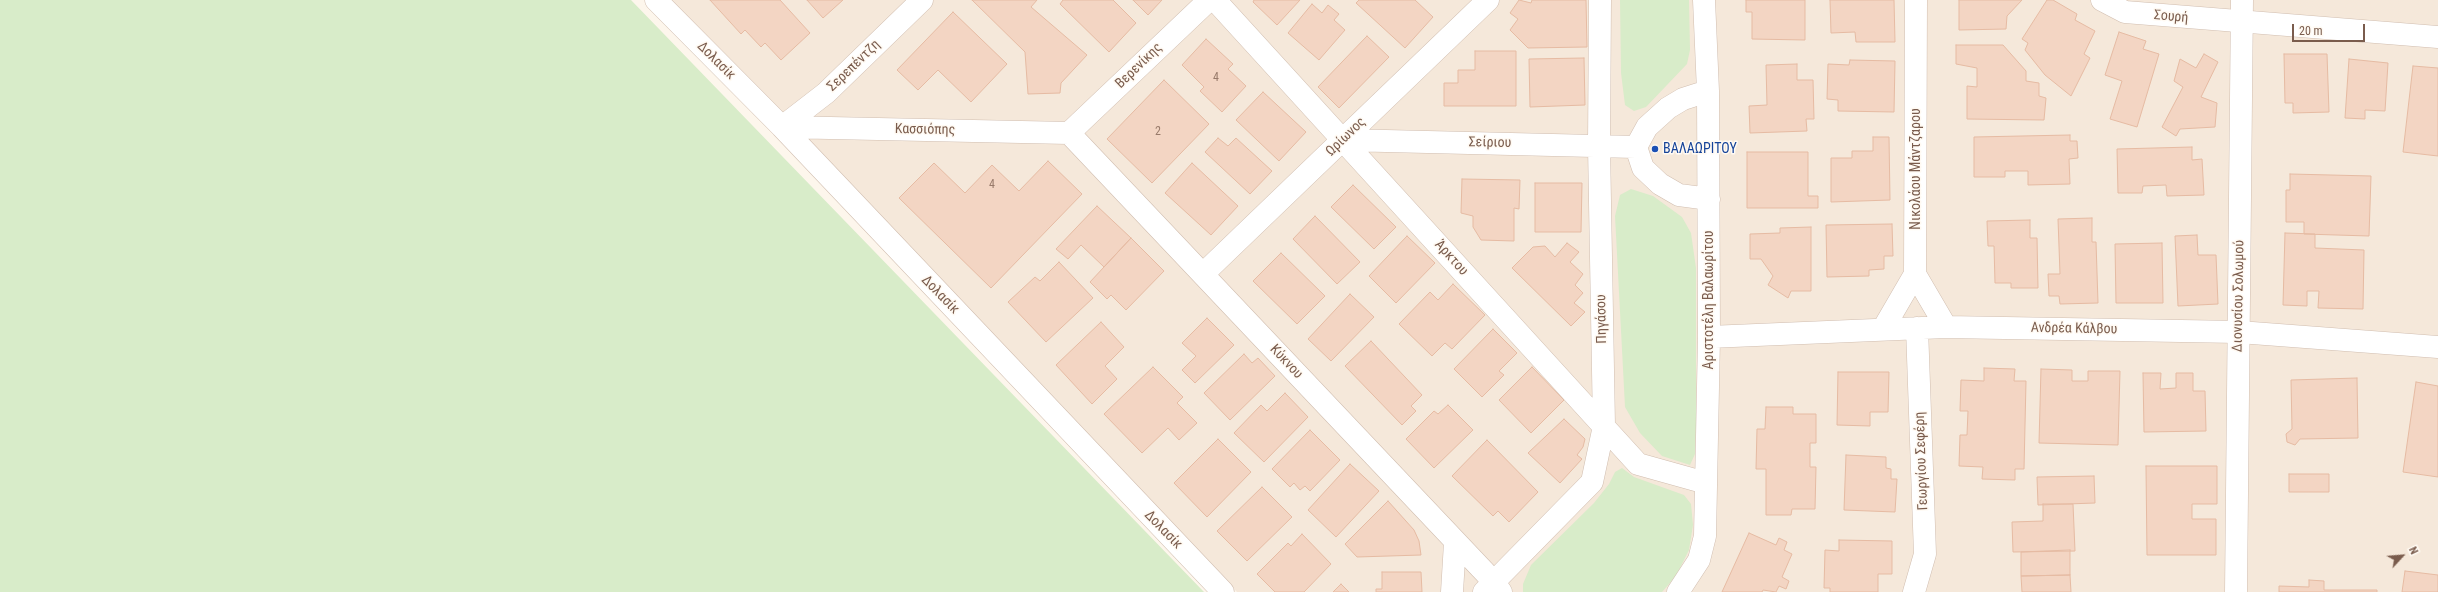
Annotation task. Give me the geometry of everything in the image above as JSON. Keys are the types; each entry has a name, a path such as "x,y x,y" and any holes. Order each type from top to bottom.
{"street":[{"name":"Δολασίκ","path":"656,0 782,127 1222,592"},
{"name":"Σερεπέντζη","path":"782,127 826,93 922,0"},
{"name":"Βερενίκης","path":"1070,133 1209,0"},
{"name":"Άρκτου","path":"1215,0 1638,464 1706,483"},
{"name":"Ωρίωνος","path":"1203,274 1488,0"},
{"name":"Πηγάσου","path":"1493,589 1592,482 1604,426 1599,146 1600,0"},
{"name":"Αριστοτέλη Βαλαωρίτου","path":"1678,592 1699,560 1705,536 1710,337 1708,91 1704,0"},
{"name":"Νικολάου Μάντζαρου","path":"1883,329 1915,274 1916,0"},
{"name":"Σουρή","path":"2102,0 2125,12 2242,24 2438,37"},
{"name":"Διονυσίου Σολωμού","path":"2236,592 2242,0"},
{"path":"1708,91 1683,99 1668,108 1647,127 1636,147 1643,168 1660,184 1679,195 1709,199"},
{"name":"Κασσιόπης","path":"782,127 1070,133"},
{"name":"Κύκνου","path":"1070,133 1455,543 1493,589"},
{"name":"Σείριου","path":"1344,140 1636,147"},
{"path":"1915,274 1946,327"},
{"name":"Ανδρέα Κάλβου","path":"1710,337 1946,327 2239,332 2438,346"},
{"name":"Γεωργίου Σεφέρη","path":"1914,592 1925,554 1917,328"},
{"path":"1452,592 1455,543"}],"shaded area":[{"path":"669,0 2438,0 2438,592 1237,592"}],"green space":[{"path":"0,0 631,0 1204,592 0,592"},
{"path":"1620,0 1689,0 1690,50 1687,64 1646,107 1634,111 1625,105 1621,73"},
{"path":"1631,189 1653,196 1682,217 1691,233 1696,268 1696,424 1695,454 1690,465 1662,456 1640,433 1625,407 1615,216 1620,195"},
{"path":"1622,468 1634,477 1684,495 1691,504 1693,525 1689,550 1676,576 1662,592 1523,592 1523,584 1531,565 1594,503 1609,484 1615,472"}],"building":[{"path":"710,0 780,0 810,33 781,60 765,43 761,47 745,30 741,34"},
{"path":"807,0 843,0 823,18"},
{"path":"972,0 1037,0 1031,7 1087,55 1061,83 1060,93 1028,94 1025,52"},
{"path":"1063,0 1113,0 1136,23 1109,52 1060,4"},
{"path":"1133,0 1162,0 1148,15"},
{"path":"1254,0 1300,0 1277,25 1253,2"},
{"path":"1359,0 1415,0 1433,17 1405,48 1356,3"},
{"path":"1519,0 1531,3 1532,0 1586,0 1587,47 1528,48 1510,30 1518,19 1510,13"},
{"path":"1746,0 1805,0 1805,40 1752,39 1752,12 1746,12"},
{"path":"1830,0 1894,0 1895,42 1856,42 1855,32 1831,33"},
{"path":"1959,0 2022,0 2007,16 2006,29 1959,30"},
{"path":"2047,0 2053,0 2077,14 2075,20 2095,31 2084,54 2090,58 2071,96 2045,75 2025,50 2028,43 2022,39"},
{"path":"1312,4 1322,13 1328,5 1339,14 1334,20 1345,30 1319,60 1288,33"},
{"path":"953,12 1007,64 971,102 938,70 918,90 897,70"},
{"path":"2119,32 2146,41 2143,49 2159,54 2137,127 2110,119 2122,81 2105,75"},
{"path":"1367,36 1389,57 1339,108 1318,87"},
{"path":"1206,39 1233,64 1228,69 1246,86 1222,112 1200,91 1204,87 1182,65"},
{"path":"1956,45 2003,45 2026,71 2026,81 2039,83 2039,96 2046,98 2044,120 1967,119 1967,86 1977,87 1977,68 1956,64"},
{"path":"1475,51 1516,51 1516,106 1444,106 1444,83 1458,83 1458,70 1475,70"},
{"path":"2204,54 2218,62 2201,97 2217,103 2215,127 2180,129 2176,136 2162,127 2183,87 2174,81 2180,59 2196,68"},
{"path":"2284,54 2327,54 2329,112 2293,113 2293,103 2285,103"},
{"path":"1584,58 1585,105 1530,107 1529,59"},
{"path":"2349,59 2388,63 2385,111 2365,110 2365,119 2345,118"},
{"path":"1850,60 1895,61 1894,112 1838,111 1838,100 1827,99 1828,64 1849,65"},
{"path":"1797,64 1797,80 1813,80 1814,119 1806,119 1807,131 1750,133 1749,106 1767,105 1766,65"},
{"path":"2413,66 2438,68 2438,156 2403,152"},
{"path":"1164,80 1209,124 1152,183 1107,139"},
{"path":"1263,92 1306,132 1279,161 1236,120"},
{"path":"2070,135 2070,141 2077,141 2078,158 2069,159 2070,184 2028,185 2028,171 2005,171 2005,177 1974,177 1974,137"},
{"path":"1873,137 1889,137 1890,200 1831,202 1831,158 1852,158 1852,151 1873,151"},
{"path":"1218,138 1228,146 1236,138 1272,171 1250,194 1205,152"},
{"path":"2192,147 2192,160 2202,159 2204,195 2167,196 2166,185 2143,186 2142,193 2118,193 2117,149"},
{"path":"1747,152 1808,152 1808,196 1818,196 1818,208 1747,208"},
{"path":"1048,161 1082,194 991,288 899,198 934,163 965,193 992,165 1019,191"},
{"path":"1192,163 1238,206 1211,235 1165,193"},
{"path":"2290,174 2371,176 2369,236 2304,234 2304,222 2286,222 2286,190 2290,190"},
{"path":"1462,179 1520,180 1519,209 1514,208 1514,241 1481,240 1473,227 1473,216 1461,213"},
{"path":"1535,183 1582,183 1581,232 1535,232"},
{"path":"1353,185 1396,227 1374,249 1331,207"},
{"path":"1097,206 1131,238 1104,267 1081,245 1068,259 1056,249"},
{"path":"1315,216 1360,262 1337,284 1293,239"},
{"path":"2092,218 2092,242 2096,242 2098,303 2060,304 2059,296 2049,296 2048,274 2060,274 2058,219"},
{"path":"2030,220 2030,238 2037,238 2038,288 2011,288 2011,283 1995,283 1994,246 1988,246 1987,221"},
{"path":"1892,224 1893,256 1884,256 1884,269 1869,270 1869,276 1827,277 1826,225"},
{"path":"1811,227 1811,291 1791,291 1788,298 1768,285 1773,276 1761,259 1750,259 1750,234 1780,233 1780,228"},
{"path":"2285,233 2315,234 2315,248 2364,250 2363,309 2318,308 2319,291 2307,291 2307,306 2283,305"},
{"path":"2197,235 2198,255 2216,255 2218,304 2178,306 2175,236"},
{"path":"1407,236 1435,263 1396,303 1369,276"},
{"path":"1131,238 1164,271 1126,310 1111,295 1107,299 1090,282"},
{"path":"1567,243 1579,252 1570,262 1583,274 1575,285 1583,293 1574,303 1585,312 1571,326 1512,268 1533,247 1545,246 1555,257"},
{"path":"2162,243 2163,303 2116,303 2115,244"},
{"path":"1281,253 1325,296 1297,324 1253,281"},
{"path":"1059,262 1093,298 1046,342 1008,302 1035,277 1040,281"},
{"path":"1453,284 1485,315 1452,349 1445,343 1432,356 1399,324 1430,292 1438,300"},
{"path":"1350,294 1374,317 1331,361 1308,339"},
{"path":"1207,318 1234,345 1195,383 1182,370 1196,356 1182,343"},
{"path":"1101,322 1124,347 1105,366 1117,379 1092,404 1056,365"},
{"path":"1493,329 1517,353 1499,371 1504,375 1482,397 1454,369"},
{"path":"1371,341 1422,395 1411,406 1416,411 1402,425 1345,366"},
{"path":"1244,354 1252,363 1258,358 1275,376 1230,420 1204,393"},
{"path":"1153,367 1183,397 1177,403 1197,423 1179,440 1168,428 1142,453 1104,414"},
{"path":"1532,367 1564,400 1531,433 1499,400"},
{"path":"1984,368 2015,369 2014,381 2026,381 2024,469 2015,469 2015,480 1982,479 1983,467 1959,466 1960,435 1967,435 1968,411 1960,411 1961,380 1984,381"},
{"path":"2041,369 2072,370 2072,381 2088,381 2088,371 2120,371 2118,445 2039,443"},
{"path":"1838,372 1889,372 1888,412 1870,412 1870,426 1837,425"},
{"path":"2143,373 2161,373 2160,389 2176,388 2176,373 2193,373 2193,391 2205,391 2206,431 2144,432"},
{"path":"2357,378 2358,438 2300,439 2295,445 2287,442 2286,434 2292,429 2291,380"},
{"path":"2416,382 2438,386 2438,477 2403,472"},
{"path":"1285,393 1308,417 1264,462 1234,433 1261,405 1267,411"},
{"path":"1448,405 1473,430 1434,468 1406,439 1434,411 1438,414"},
{"path":"1766,407 1793,407 1793,414 1816,414 1816,443 1810,443 1810,467 1816,467 1815,509 1792,509 1791,515 1766,515 1766,469 1756,469 1757,429 1765,429"},
{"path":"1564,419 1585,439 1583,447 1577,455 1582,459 1560,483 1528,453"},
{"path":"1310,430 1340,460 1310,491 1305,486 1300,490 1294,483 1290,487 1272,469"},
{"path":"1218,439 1251,472 1207,517 1174,483"},
{"path":"1487,440 1538,492 1509,522 1498,511 1493,516 1452,476"},
{"path":"1846,455 1886,457 1886,468 1891,469 1891,479 1897,479 1895,512 1844,510"},
{"path":"1350,464 1379,491 1336,537 1308,510"},
{"path":"2146,466 2217,466 2217,504 2192,504 2192,519 2216,519 2216,555 2147,555"},
{"path":"2289,474 2329,474 2329,492 2289,492"},
{"path":"2094,476 2095,503 2038,505 2037,477"},
{"path":"1262,487 1292,517 1247,561 1217,531"},
{"path":"1388,501 1414,530 1419,541 1421,555 1357,557 1345,544"},
{"path":"2043,504 2073,504 2075,551 2013,552 2012,522 2043,521"},
{"path":"1749,533 1776,545 1779,538 1787,542 1784,550 1792,554 1782,577 1789,581 1786,589 1779,586 1776,592 1763,590 1762,592 1722,592"},
{"path":"1302,534 1331,564 1304,592 1275,592 1257,574 1288,543 1291,546"},
{"path":"1839,540 1892,541 1892,574 1878,574 1878,592 1830,592 1830,588 1824,588 1825,550 1839,551"},
{"path":"2070,550 2070,575 2021,576 2021,552"},
{"path":"2405,571 2438,575 2438,592 2402,592"},
{"path":"1382,572 1421,572 1422,592 1376,592 1376,589 1382,589"},
{"path":"2070,575 2071,592 2022,592 2021,576"},
{"path":"2309,580 2324,581 2324,590 2377,590 2377,592 2279,592 2279,586 2309,587"},
{"path":"1341,584 1349,592 1333,592"}],"place":[{"name":"ΒΑΛΑΩΡΙΤΟΥ","path":"1655,149"}]}
